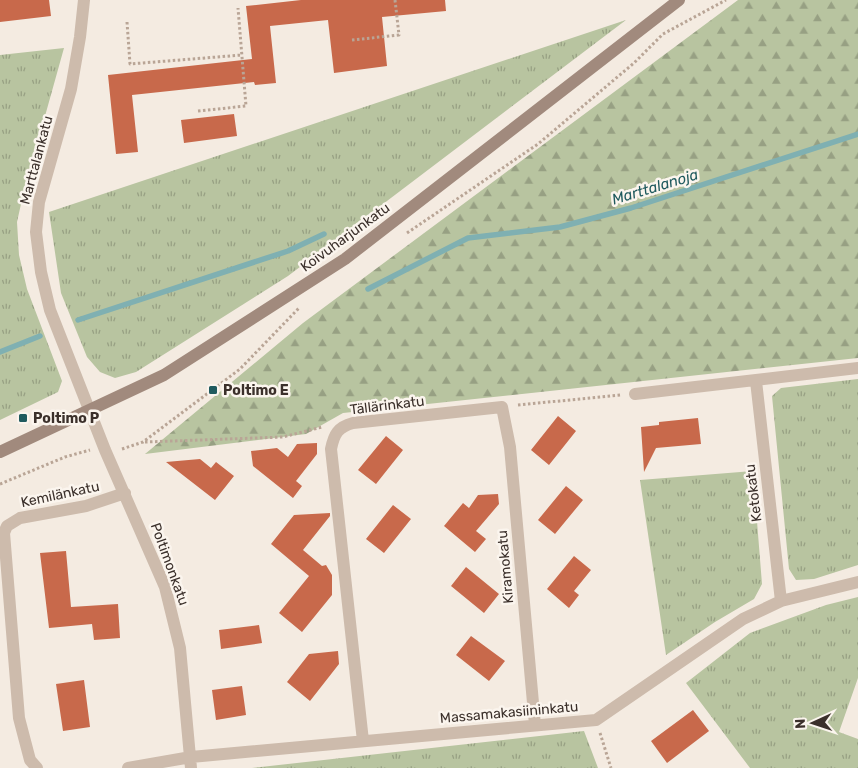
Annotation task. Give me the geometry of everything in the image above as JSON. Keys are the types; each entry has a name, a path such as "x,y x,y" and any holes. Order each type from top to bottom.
{"street":[{"name":"Marttalankatu","path":"84,0 71,89 39,202 36,232 41,272 50,310 91,410"},
{"name":"Koivuharjunkatu","path":"0,452 164,375 345,259 679,0"},
{"path":"634,394 756,382 858,368"},
{"name":"Ketokatu","path":"756,382 781,602"},
{"name":"Kiramokatu","path":"502,407 510,447 535,725"},
{"name":"Tällärinkatu","path":"363,741 332,448 335,434 344,426 353,423 502,407"},
{"name":"Poltimonkatu","path":"91,410 105,450 165,587 173,614 180,648 191,762"},
{"name":"Kemilänkatu","path":"36,767 22,735 19,718 4,533 7,526 20,518 86,506 125,492"},
{"name":"Massamakasiininkatu","path":"128,768 363,741 596,720 742,619 781,602 858,582"}],"path":[{"path":"352,40 399,35 395,0"},
{"path":"401,237 538,144 634,63 664,34 726,0"},
{"path":"198,111 246,106 238,8"},
{"path":"127,22 130,64 242,55"},
{"path":"143,442 240,369 304,303"},
{"path":"502,407 634,394"},
{"path":"118,449 143,442 283,436 326,426"},
{"path":"0,484 90,450"},
{"path":"596,720 611,768"}],"green space":[{"path":"738,0 858,0 858,358 343,413 306,434 145,454 303,323"},
{"path":"626,20 288,276 136,372 115,378 100,372 87,357 61,293 49,212"},
{"path":"64,48 17,222 19,255 27,289 62,381 58,392 0,420 0,55"},
{"path":"858,379 858,565 814,579 796,580 789,569 772,396 781,388"},
{"path":"753,471 762,584 754,599 715,622 666,655 640,480"},
{"path":"858,597 858,678 839,732 858,739 858,768 750,768 686,683 750,633 826,605"},
{"path":"584,731 598,768 252,768"}],"building":[{"path":"0,0 49,0 51,16 0,22"},
{"path":"301,0 445,0 446,11 382,17 387,66 334,73 328,20 270,26 276,83 255,85 254,82 132,95 138,152 116,154 108,75 252,59 246,6"},
{"path":"234,114 237,136 184,143 181,120"},
{"path":"558,416 576,431 549,465 531,450"},
{"path":"698,418 701,444 656,448 644,472 641,427 659,425 659,422"},
{"path":"386,436 403,450 376,484 358,470"},
{"path":"317,443 317,454 296,481 302,486 293,498 253,466 251,451 277,448 288,457 297,444"},
{"path":"200,459 211,468 216,462 234,476 215,500 166,462"},
{"path":"566,486 583,500 555,534 538,520"},
{"path":"498,494 499,504 476,531 486,539 475,552 444,526 463,503 469,508 478,495"},
{"path":"393,505 411,519 384,553 366,539"},
{"path":"330,513 330,516 303,550 322,566 326,565 332,575 332,595 302,632 279,613 309,576 271,544 294,515"},
{"path":"66,551 71,607 118,604 120,638 94,640 92,624 49,628 40,553"},
{"path":"574,556 591,570 574,591 579,595 569,608 547,589"},
{"path":"466,567 499,594 484,613 451,586"},
{"path":"259,625 262,643 221,649 219,630"},
{"path":"471,636 505,661 489,681 456,655"},
{"path":"338,651 339,664 310,701 287,682 309,654"},
{"path":"84,680 90,727 63,731 56,684"},
{"path":"242,686 246,715 216,720 212,690"},
{"path":"693,710 709,731 667,763 651,741"}],"waterway":[{"name":"Marttalanoja","path":"368,289 468,238 560,227 631,208 858,134"},
{"path":"78,320 288,251 324,234"},
{"path":"0,352 40,336"}],"place":[{"name":"Poltimo E","path":"213,390"},
{"name":"Poltimo P","path":"23,418"}]}
